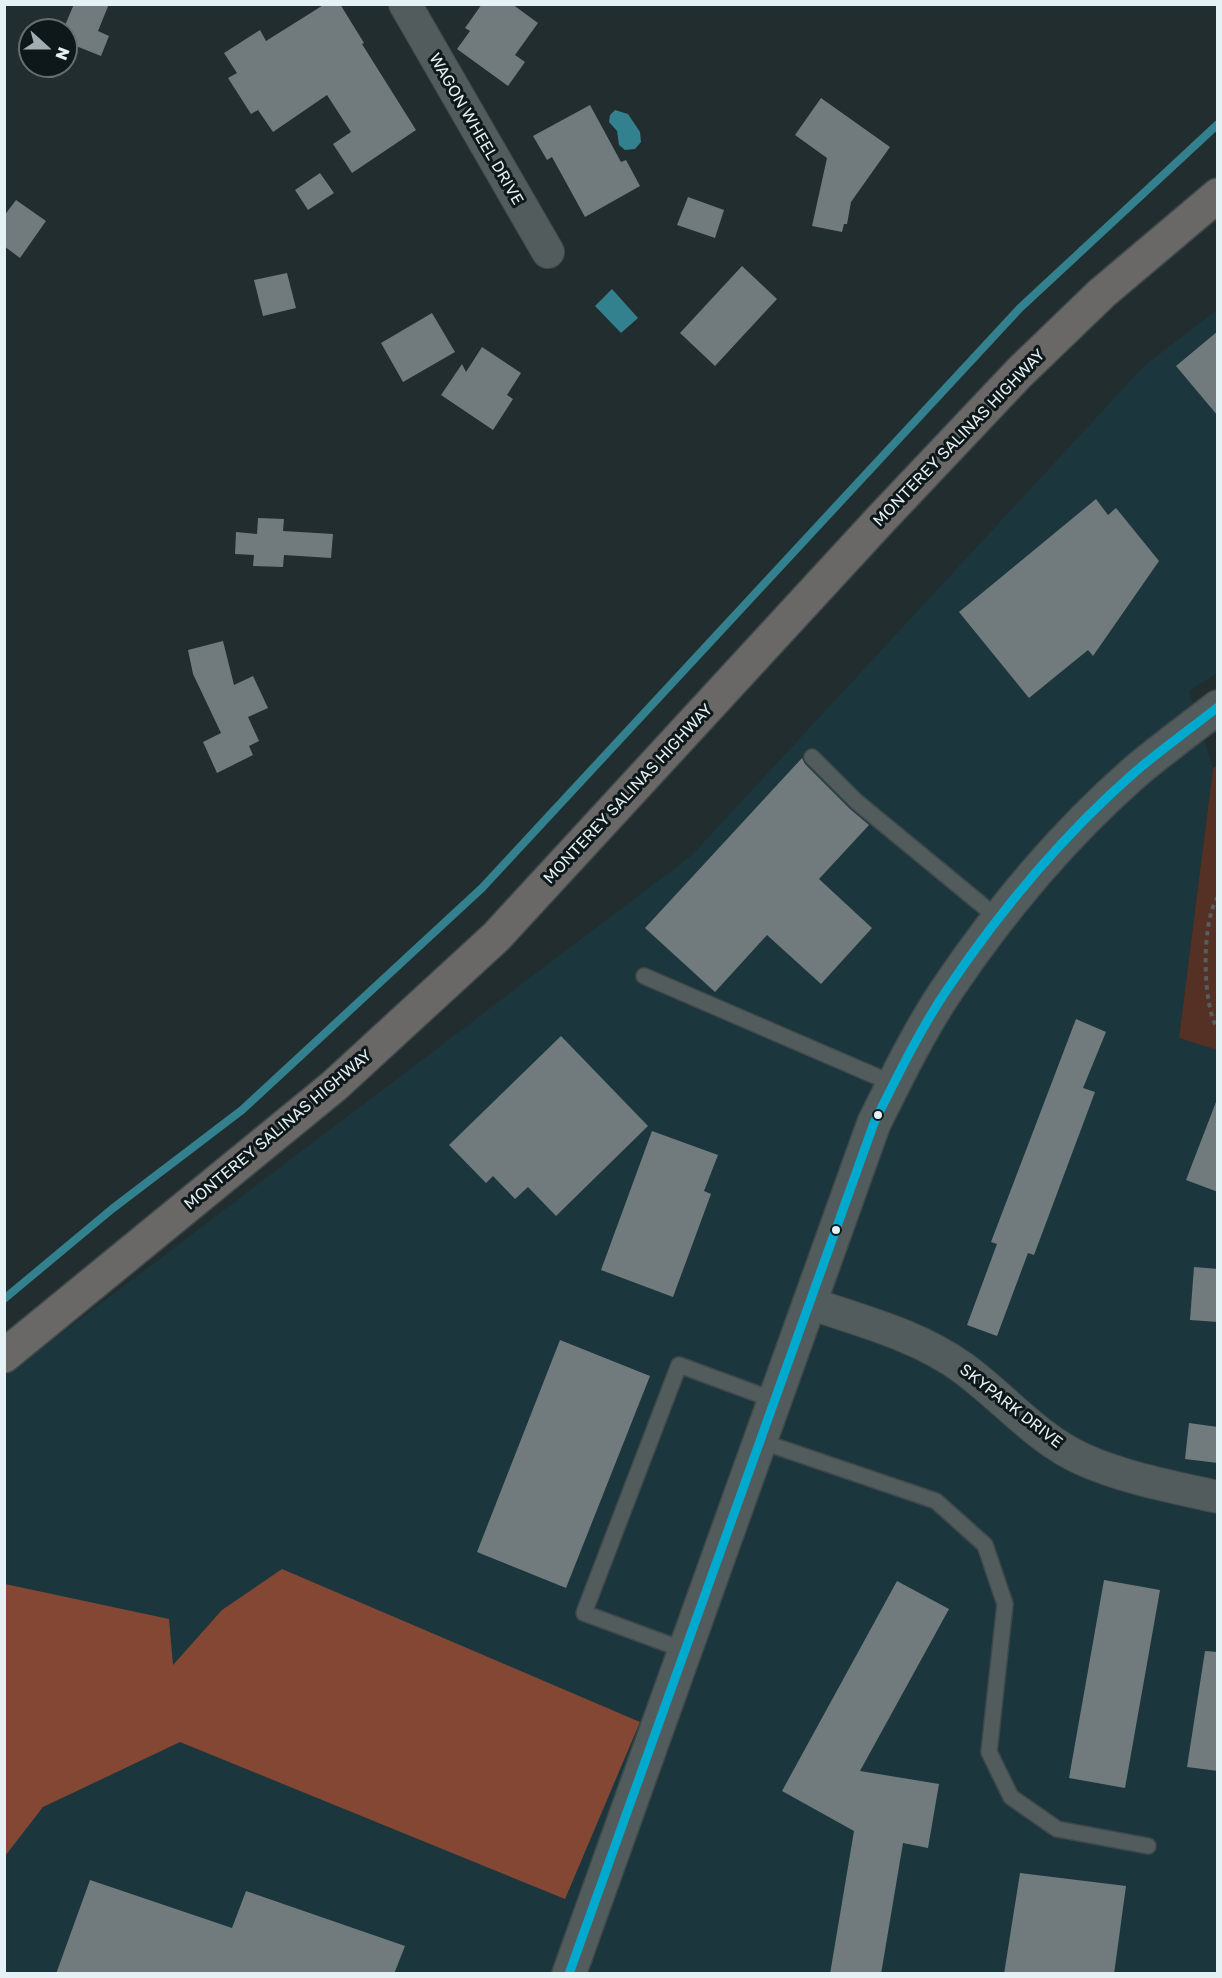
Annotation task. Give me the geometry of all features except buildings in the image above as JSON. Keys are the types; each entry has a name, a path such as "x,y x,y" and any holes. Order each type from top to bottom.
{"highway":[{"name":"MONTEREY SALINAS HIGHWAY","path":"4,1356 334,1086 496,937 889,510 1019,373 1102,293 1218,195"}],"street":[{"name":"WAGON WHEEL DRIVE","path":"405,4 548,252"},
{"path":"568,1974 874,1123 894,1084 945,992 1013,900 1078,827 1135,772 1218,707"},
{"name":"SKYPARK DRIVE","path":"809,1303 918,1342 963,1367 1026,1422 1082,1459 1153,1482 1218,1497"}],"lane":[{"path":"812,757 857,802 999,919"},
{"path":"644,976 894,1084"},
{"path":"684,1650 584,1613 679,1365 774,1400"},
{"path":"760,1441 936,1501 985,1545 1005,1604 989,1752 1011,1797 1056,1829 1148,1846"}],"path":[{"path":"1218,897 1210,910 1207,924 1206,992 1208,1009 1218,1030"}],"shaded area":[{"path":"1217,310 1217,673 1189,691 1213,768 1179,1038 1218,1050 1217,1973 5,1974 5,1376 692,855 1144,366"},
{"path":"1217,766 1217,1050 1179,1038 1213,768"},
{"path":"282,1569 640,1722 565,1899 180,1742 43,1807 5,1856 5,1584 169,1619 173,1665 222,1610"}],"water":[{"path":"615,110 628,114 640,132 641,142 635,149 625,150 619,145 617,131 609,122 610,115"},
{"path":"612,289 638,318 621,333 595,306"}],"waterway":[{"path":"4,1299 112,1209 242,1110 482,888 1020,308 1218,124"}],"transit line":[{"path":"569,1974 874,1123 899,1073 926,1023 966,961 1033,876 1108,796 1218,707"}]}
